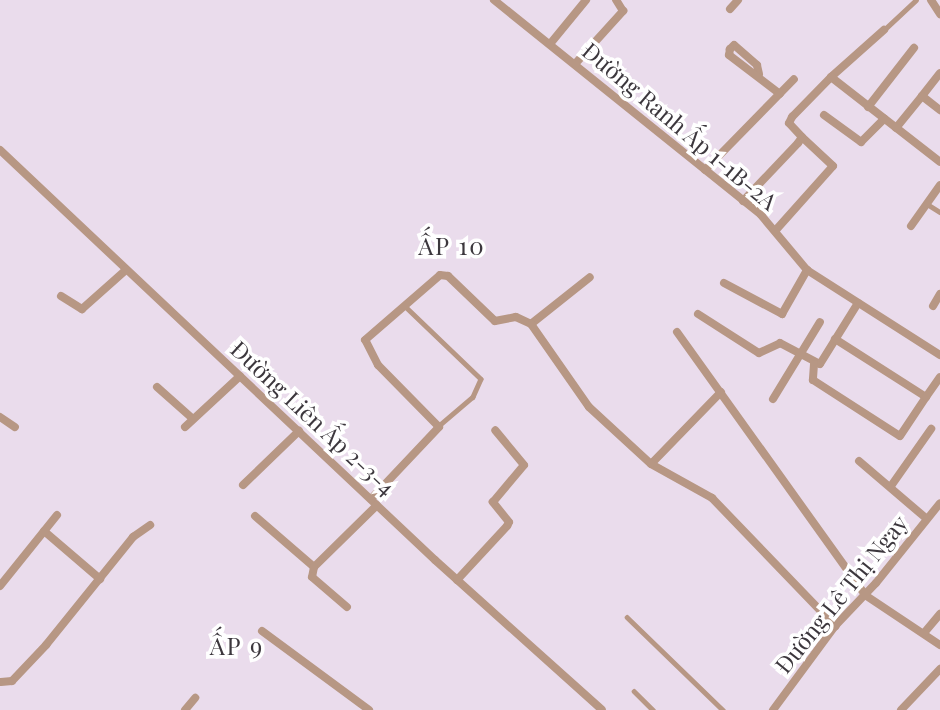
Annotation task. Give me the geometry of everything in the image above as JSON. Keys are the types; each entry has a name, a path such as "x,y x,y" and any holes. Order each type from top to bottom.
{"street":[{"name":"Đường Ranh Ấp 1-1B-2A","path":"494,0 743,201 775,231 807,270 940,355"},
{"path":"550,44 586,0"},
{"path":"575,64 623,11 616,0"},
{"path":"730,9 738,0"},
{"path":"931,0 940,14"},
{"path":"775,231 833,166 789,123 792,117 831,77 884,30"},
{"path":"868,107 914,48"},
{"path":"896,128 940,73"},
{"path":"759,74 780,94"},
{"path":"831,77 940,162"},
{"path":"705,170 794,79"},
{"path":"922,96 940,110"},
{"path":"824,115 861,142 884,119"},
{"path":"743,201 802,137"},
{"name":"Đường Liên Ấp 2-3-4","path":"0,150 457,580 602,710"},
{"path":"911,226 940,185"},
{"path":"61,296 82,309 126,270"},
{"path":"724,283 782,314 807,270"},
{"path":"347,607 312,577 314,567 439,427 365,346 368,337 440,275 447,276 495,321 516,317 531,324 589,407 651,464 712,498 835,626"},
{"path":"531,324 590,276"},
{"path":"933,306 940,294"},
{"path":"698,314 759,353 780,344 814,364 820,364 858,303"},
{"path":"773,399 820,322"},
{"path":"677,332 865,595 940,645"},
{"path":"835,339 926,397"},
{"path":"814,364 814,380 900,436 940,377"},
{"path":"185,426 240,376"},
{"path":"157,387 193,419"},
{"path":"651,464 721,392"},
{"path":"0,417 15,427"},
{"path":"891,486 931,429"},
{"path":"457,580 508,526 509,522 493,502 524,465 495,430"},
{"path":"243,485 299,431"},
{"path":"859,461 927,519"},
{"name":"Đường Lê Thị Ngay","path":"773,710 835,626 865,595 940,503"},
{"path":"0,586 57,514"},
{"path":"255,516 314,567"},
{"path":"0,693 1,681 12,681 46,645 139,529 150,525"},
{"path":"44,531 100,579"},
{"path":"924,633 940,614"},
{"path":"262,631 369,710"},
{"path":"901,710 940,669"},
{"path":"185,710 195,698"}],"lane":[{"path":"884,30 916,0"},
{"path":"926,204 940,212"},
{"path":"405,306 481,379 473,397 439,427"},
{"path":"627,617 723,710"},
{"path":"634,691 653,710"}],"district":[{"name":"ẤP 10","path":"452,246"},
{"name":"ẤP 9","path":"237,646"}]}
